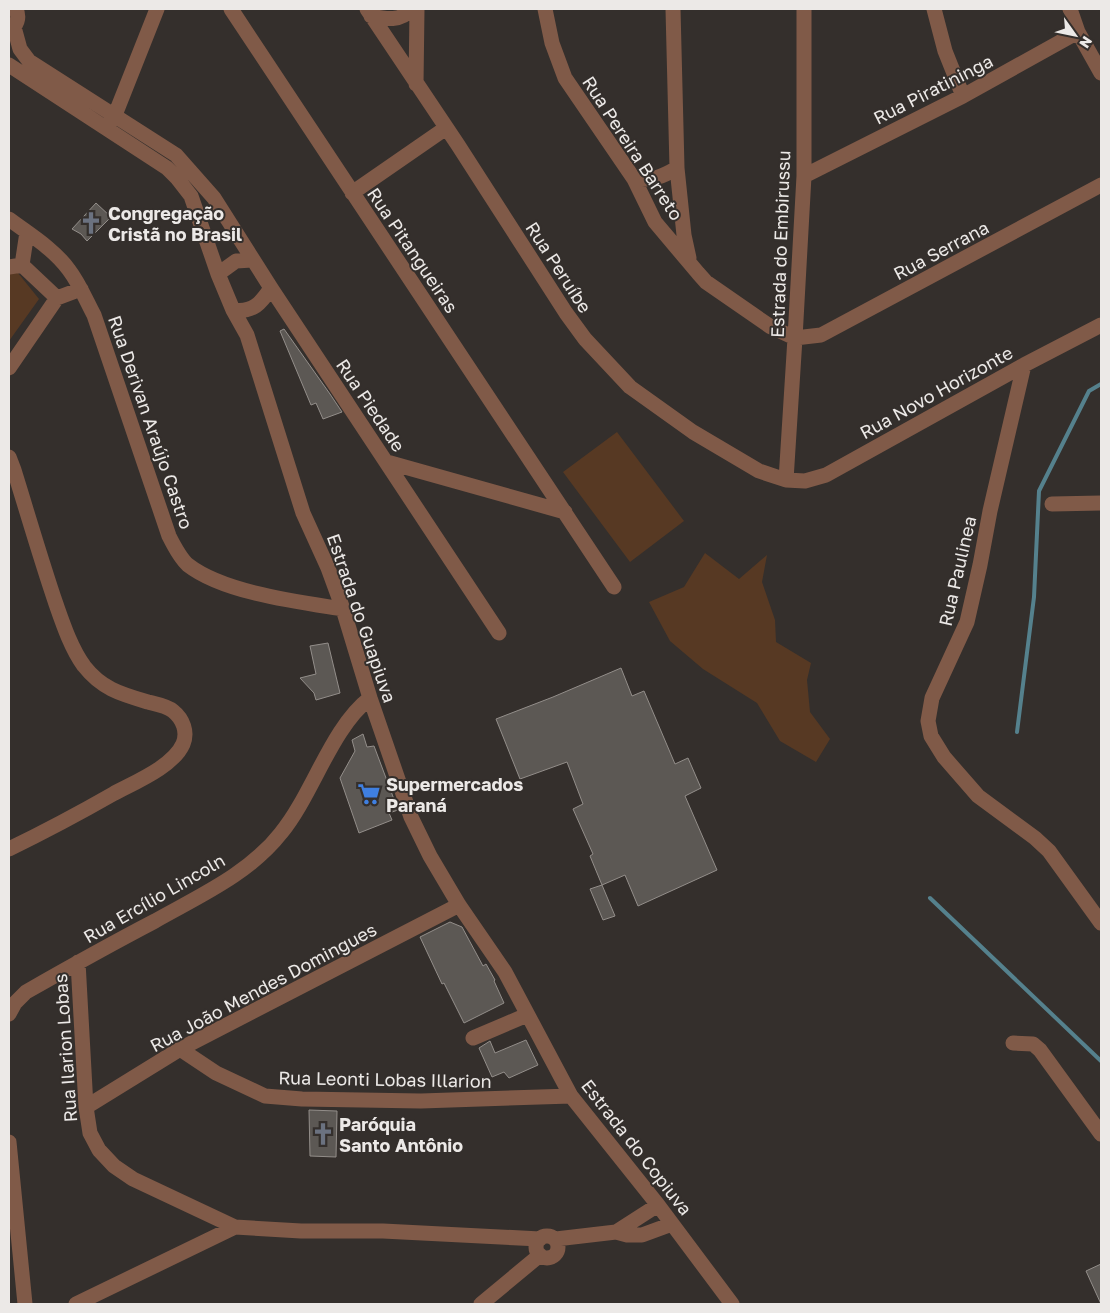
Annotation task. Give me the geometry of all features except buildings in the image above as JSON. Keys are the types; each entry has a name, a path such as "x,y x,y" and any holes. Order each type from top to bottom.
{"street":[{"path":"9,65 105,121 157,9"},
{"name":"Rua Pitangueiras","path":"231,9 614,587"},
{"path":"369,12 390,20 400,18 411,9"},
{"path":"416,84 417,9"},
{"name":"Rua Pereira Barreto","path":"545,9 552,43 565,78 634,179 655,222 706,282 771,327 796,338"},
{"path":"673,9 677,168 686,249 692,264"},
{"name":"Estrada do Embirussu","path":"786,480 796,338 804,176 804,9"},
{"path":"934,9 945,51 963,96"},
{"path":"1070,9 1078,32 1101,72"},
{"name":"Rua Peruíbe","path":"369,12 584,339 630,387 693,432 759,470 786,480"},
{"name":"Estrada do Guapiuva","path":"16,19 20,49 29,61 167,168 191,196 218,274 233,310 247,335 303,513 328,568 343,609 370,698 412,817 430,856 459,905"},
{"name":"Rua Piratininga","path":"804,176 963,96 1078,32"},
{"name":"Estrada do Guapiuva","path":"105,121 176,155 214,198"},
{"path":"352,193 446,128"},
{"path":"634,179 647,181 656,179 677,168"},
{"name":"Rua Serrana","path":"796,338 821,335 1101,185"},
{"name":"Rua Piedade","path":"214,198 252,260 499,633"},
{"path":"655,222 681,214"},
{"name":"Rua Derivan Araújo Castro","path":"9,219 27,232 69,269 81,289 94,315 169,536 187,564 205,576 234,586 297,603 343,609"},
{"path":"27,232 16,266 57,298"},
{"path":"218,274 236,261 252,260"},
{"path":"247,335 256,307 271,288"},
{"path":"9,368 57,298 81,289"},
{"path":"233,310 247,310 256,307"},
{"name":"Rua Novo Horizonte","path":"786,480 805,481 826,475 1024,365 1101,325"},
{"name":"Rua Paulinea","path":"1024,365 990,511 967,622 932,698 928,721 931,736 944,757 978,796 1035,838 1049,851 1101,923"},
{"path":"9,457 60,613 82,663 92,676 106,687 122,694 172,709 181,718 186,731 183,744 173,757 158,769 9,849"},
{"path":"387,462 565,512"},
{"path":"1052,504 1101,503"},
{"name":"Rua Ercílio Lincoln","path":"9,1014 26,992 222,884 262,854 282,833 343,728 358,707 370,698"},
{"name":"Estrada do Copiuva","path":"459,905 505,972 571,1096 658,1205 732,1304"},
{"name":"Rua João Mendes Domingues","path":"86,1107 180,1049 459,905"},
{"name":"Rua Ilarion Lobas","path":"78,962 86,1107 90,1133 99,1150 114,1166 133,1179 235,1227"},
{"path":"473,1038 527,1014"},
{"path":"1013,1043 1033,1044 1040,1050 1101,1134"},
{"name":"Rua Leonti Lobas Illarion","path":"180,1049 216,1073 265,1096 311,1100 412,1101 571,1096"},
{"path":"9,1142 25,1304"},
{"path":"76,1304 235,1227 302,1231 383,1231 540,1239 550,1236 556,1239 616,1232 658,1205"},
{"path":"616,1232 627,1236 642,1235 672,1224"},
{"path":"540,1239 536,1249 543,1257 551,1257 557,1253 559,1246 556,1239"},
{"path":"481,1304 540,1255"}],"shaded area":[{"path":"14,268 39,299 9,341 9,270"},
{"path":"617,432 684,521 630,562 563,472"},
{"path":"705,553 739,579 767,555 762,582 775,620 776,642 811,663 807,680 810,712 830,739 816,762 780,741 757,703 703,669 670,641 649,602 684,587"}],"waterway":[{"path":"1017,732 1034,597 1039,491 1089,391 1101,384"},
{"path":"930,898 1101,1061"}],"place":[{"name":"Congregação Cristã no Brasil","path":"91,223"},
{"name":"Supermercados Paraná","path":"369,794"},
{"name":"Paróquia Santo Antônio","path":"323,1134"}]}
